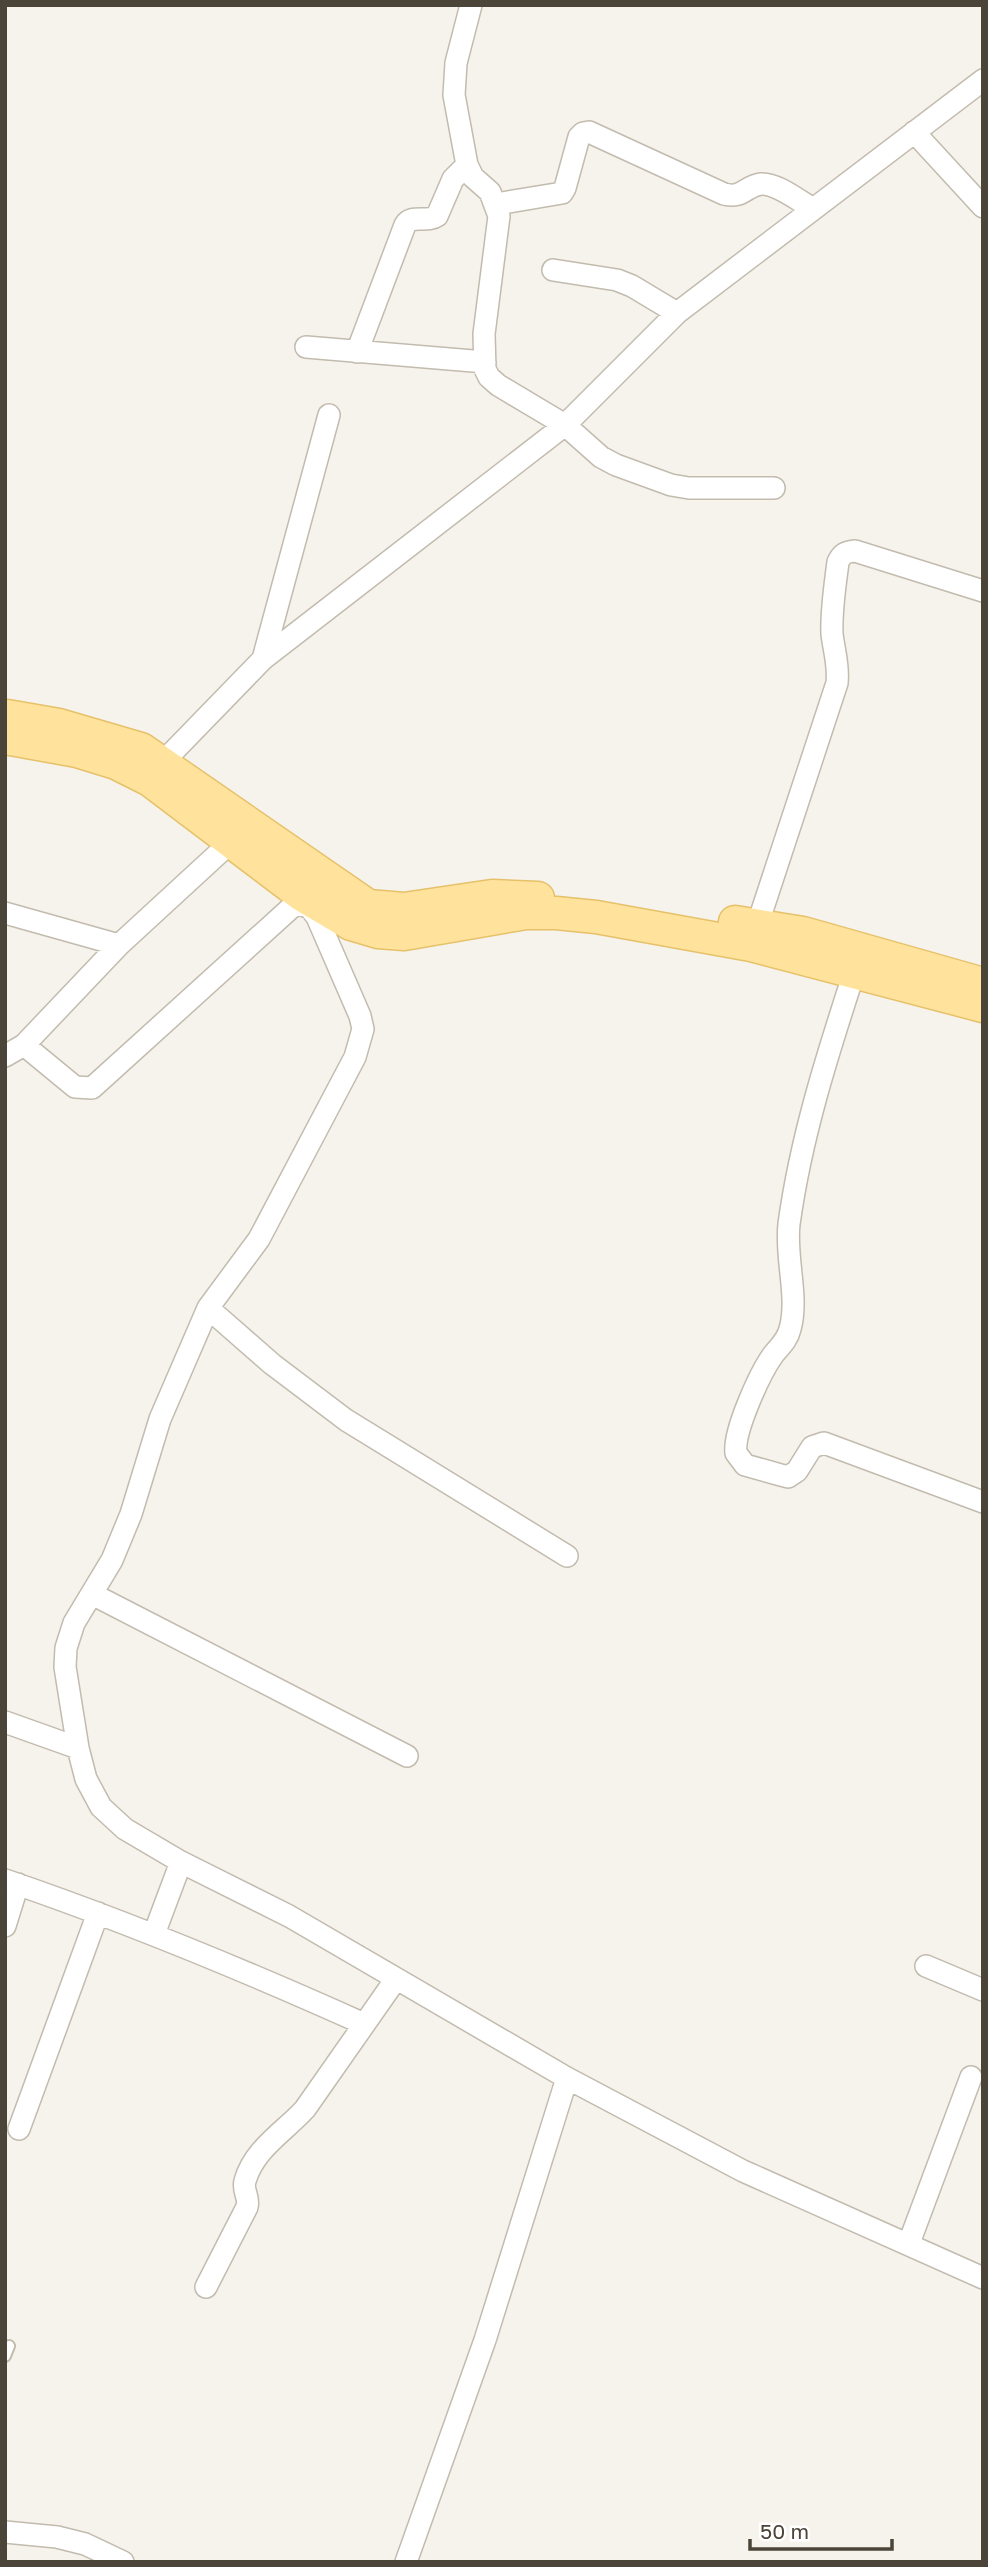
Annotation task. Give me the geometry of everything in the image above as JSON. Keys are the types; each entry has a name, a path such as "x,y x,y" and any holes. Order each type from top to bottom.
{"main road":[{"path":"5,716 59,725 141,749 368,906 404,909 492,896 597,899 803,933 983,984"},
{"path":"5,738 77,751 116,763 150,780 314,903 351,924 378,932 404,934 526,914 556,913 596,917 751,945 983,1006"}],"street":[{"path":"471,5 456,63 454,95 467,165 473,177 490,192 499,216 484,334 485,362 489,377 498,386 565,425 601,457 671,485 704,489 774,488"},
{"path":"162,763 263,659 565,425 677,313 914,132 979,87"},
{"path":"496,204 562,193 579,137 589,132 724,194 738,195 756,185 770,185 813,209"},
{"path":"914,132 983,207"},
{"path":"357,352 407,221 433,219 437,216 453,178 467,165"},
{"path":"553,270 617,280 677,313"},
{"path":"306,347 485,362"},
{"path":"263,659 329,415"},
{"path":"757,926 837,683 839,666 832,636 832,607 841,556 855,551 983,591"},
{"path":"5,1056 24,1045 119,945 231,842"},
{"path":"24,1045 75,1087 92,1088 293,906 300,904 310,908 317,917 360,1016 363,1029 355,1057 259,1239 208,1308 160,1419 131,1514 112,1560 74,1623 66,1647 65,1667 78,1748 86,1779 106,1813 125,1829 181,1862 289,1916 566,2078 743,2171 983,2278"},
{"path":"5,913 119,945"},
{"path":"854,973 817,1089 802,1150 787,1251 793,1313 790,1331 785,1343 773,1355 759,1378 737,1437 736,1453 745,1465 788,1477 797,1471 812,1447 824,1443 983,1502"},
{"path":"208,1308 272,1364 346,1420 566,1556"},
{"path":"92,1594 407,1756"},
{"path":"5,1722 78,1748"},
{"path":"154,1934 181,1862"},
{"path":"5,1926 12,1882 154,1934 364,2024"},
{"path":"19,2129 98,1913"},
{"path":"926,1966 983,1990"},
{"path":"206,2287 247,2207 244,2186 251,2168 271,2141 305,2109 396,1979"},
{"path":"909,2243 971,2077"},
{"path":"406,2562 485,2340 566,2078"},
{"path":"5,2532 85,2544 123,2562"}]}
